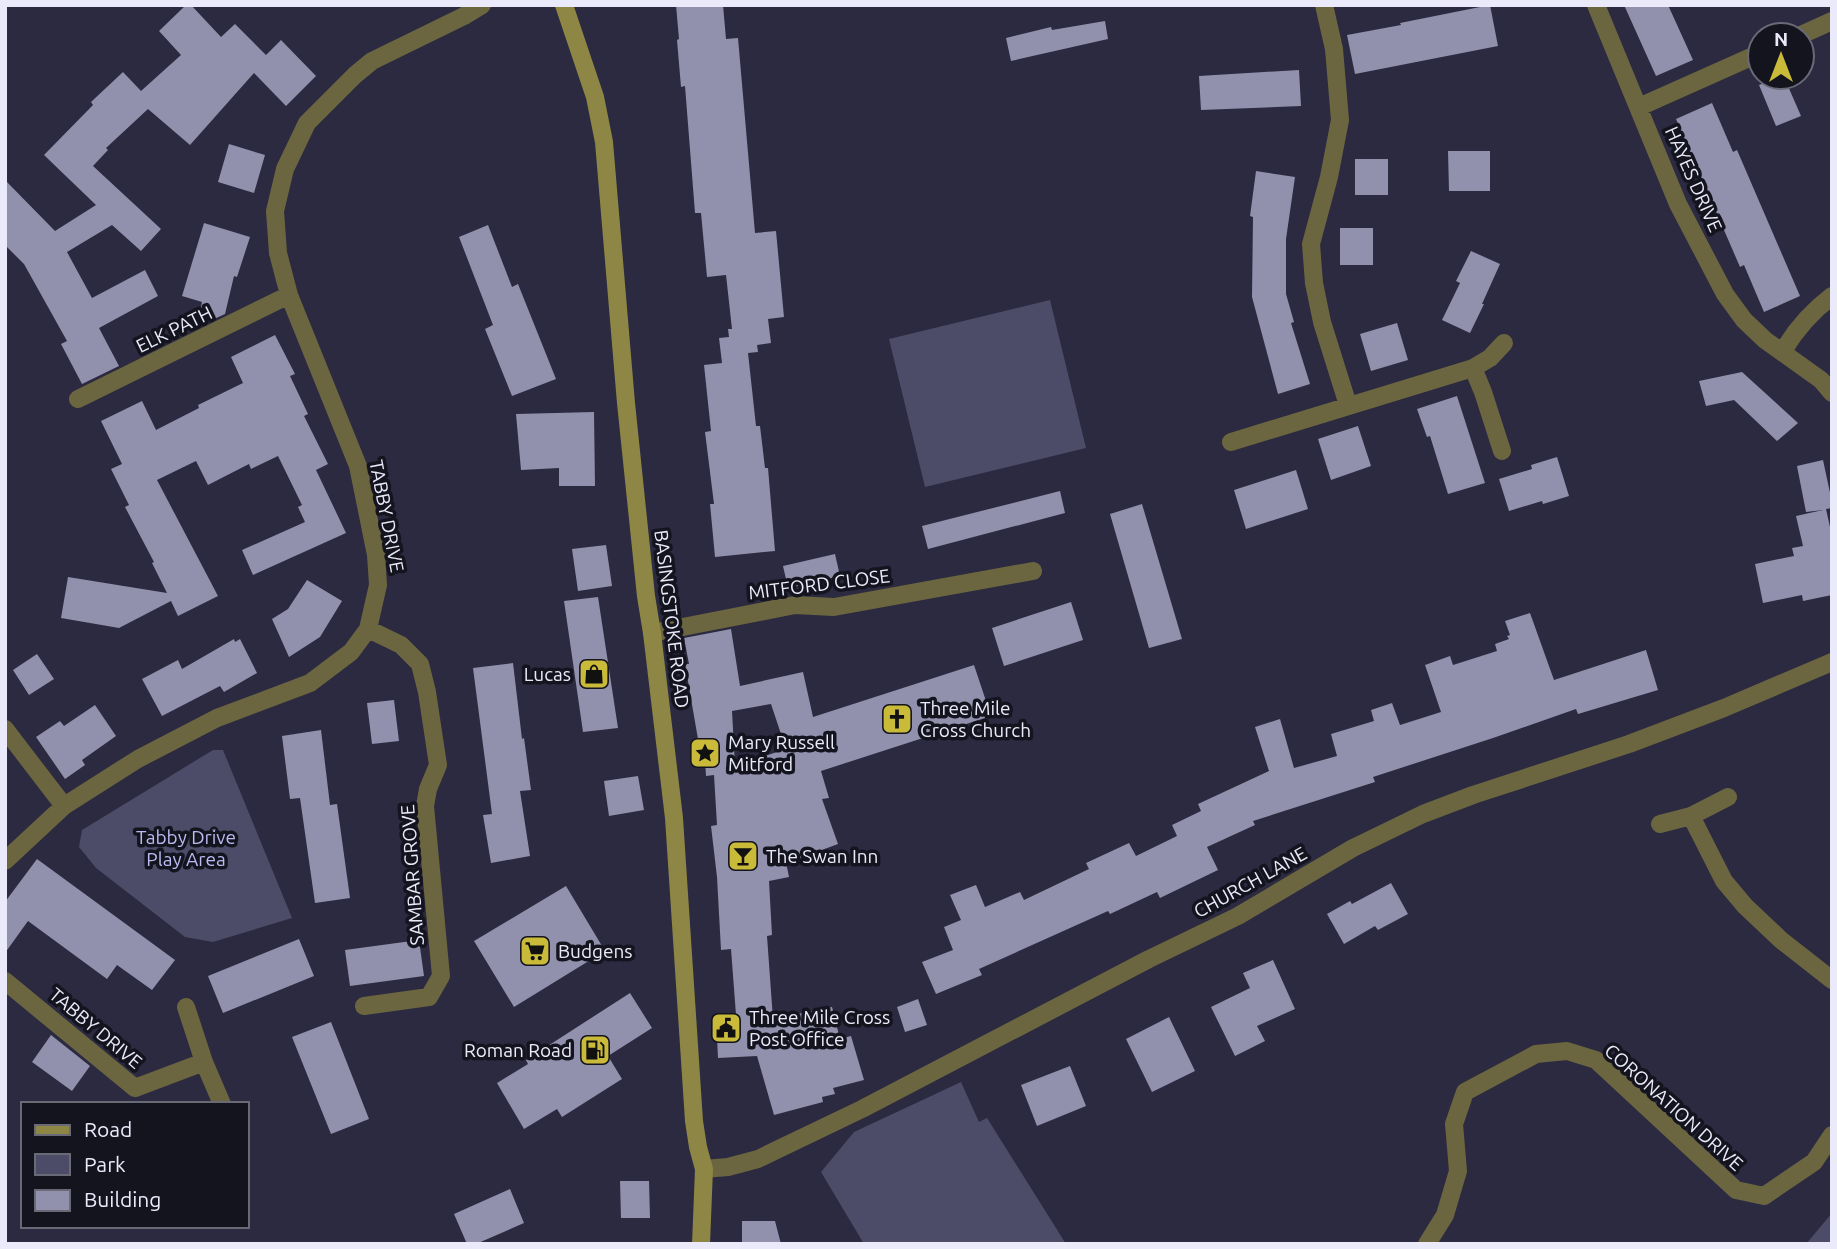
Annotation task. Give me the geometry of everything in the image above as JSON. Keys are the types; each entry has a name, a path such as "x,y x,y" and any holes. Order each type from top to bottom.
{"street":[{"name":"TABBY DRIVE","path":"5,861 64,806 138,759 217,718 310,683 351,652 368,629 378,585 376,555 358,466 289,296 278,253 275,211 285,169 307,123 355,75 372,61 482,5"},
{"name":"BASINGSTOKE ROAD","path":"564,5 595,97 604,142 626,403 646,596 674,817 694,1121 704,1170 701,1244"},
{"path":"1324,5 1334,49 1340,120 1329,177 1311,244 1314,283 1322,322 1348,405"},
{"name":"HAYES DRIVE","path":"1595,5 1678,204 1726,294 1744,320 1765,340 1821,380 1832,393"},
{"path":"1816,28 1832,21"},
{"path":"1639,107 1746,59"},
{"name":"ELK PATH","path":"78,399 289,296"},
{"path":"1783,351 1794,331 1832,296"},
{"path":"1231,442 1473,368 1490,358 1504,343"},
{"path":"1473,368 1502,451"},
{"name":"MITFORD CLOSE","path":"652,633 795,605 834,607 1033,571"},
{"name":"SAMBAR GROVE","path":"364,1006 429,997 441,976 425,806 428,789 438,765 427,692 421,664 401,645 368,629"},
{"name":"CHURCH LANE","path":"704,1170 728,1167 758,1158 862,1109 1137,965 1238,916 1353,848 1423,814 1724,708 1832,662"},
{"path":"5,729 64,806"},
{"path":"1660,824 1691,816 1728,797"},
{"path":"1691,816 1724,881 1745,906 1781,940 1832,980"},
{"name":"TABBY DRIVE","path":"5,981 135,1088 204,1062"},
{"path":"186,1007 204,1062 221,1102"},
{"name":"CORONATION DRIVE","path":"1427,1244 1445,1215 1458,1171 1454,1124 1465,1092 1536,1054 1567,1051 1596,1060 1735,1190 1764,1196 1814,1162 1832,1135"}],"green space":[{"path":"1050,300 1086,448 925,487 889,339"},
{"name":"Tabby Drive Play Area","path":"213,750 223,750 292,918 213,942 185,937 96,868 79,847 82,830"},
{"path":"961,1082 979,1122 987,1118 1066,1244 864,1244 821,1172 854,1132"},
{"path":"1832,1213 1832,1244 1806,1244"}],"building":[{"path":"186,5 191,5 221,37 235,24 266,55 281,40 316,76 286,106 254,73 190,145 148,109 106,148 108,150 93,166 161,229 141,251 112,225 67,252 92,298 145,270 158,296 99,328 119,366 82,384 61,344 67,341 24,264 5,245 5,180 55,231 96,205 44,155 93,105 91,102 123,72 141,91 181,55 159,31"},
{"path":"676,5 723,5 726,39 738,38 755,233 776,231 784,317 768,319 771,343 757,345 758,352 748,353 756,426 760,426 765,468 768,468 775,551 715,557 710,504 714,504 705,432 711,431 704,365 722,363 719,338 729,337 728,329 732,329 726,275 707,277 701,213 695,213 685,86 681,87"},
{"path":"1490,5 1498,46 1355,74 1347,35"},
{"path":"1624,5 1668,5 1693,60 1656,76"},
{"path":"1105,21 1108,39 1011,61 1006,38 1051,27 1052,30"},
{"path":"1299,70 1301,106 1201,110 1199,76"},
{"path":"1761,91 1790,91 1801,116 1776,126"},
{"path":"1712,103 1733,152 1737,150 1800,296 1764,312 1744,265 1740,267 1676,119"},
{"path":"229,144 265,155 254,193 218,182"},
{"path":"1448,151 1490,151 1490,191 1449,191"},
{"path":"1355,159 1388,159 1388,195 1355,195"},
{"path":"1256,171 1295,177 1286,239 1286,294 1294,322 1291,323 1310,384 1278,394 1252,297 1253,217 1250,216"},
{"path":"204,223 250,237 237,277 234,276 225,314 214,319 199,316 202,302 182,296"},
{"path":"488,225 512,287 518,284 556,379 512,396 485,329 493,325 459,237"},
{"path":"1340,228 1373,228 1373,265 1340,265"},
{"path":"1471,251 1500,264 1470,333 1442,320 1460,283 1456,281"},
{"path":"1397,323 1408,360 1371,371 1360,334"},
{"path":"275,335 295,374 290,376 308,414 304,416 328,464 316,470 346,533 253,575 242,550 305,522 298,507 302,505 278,456 251,469 249,464 208,485 196,461 157,480 218,596 178,616 171,601 119,628 61,618 68,577 167,593 125,507 129,505 111,469 122,464 101,421 142,401 156,430 243,383 231,357"},
{"path":"1742,372 1798,423 1777,441 1734,400 1706,406 1699,381"},
{"path":"1457,396 1485,483 1448,494 1430,436 1427,437 1417,409"},
{"path":"594,412 595,486 559,486 559,468 521,470 516,414"},
{"path":"1358,426 1371,466 1331,480 1318,439"},
{"path":"1557,457 1569,496 1509,511 1499,479 1532,469 1531,465"},
{"path":"1823,460 1832,502 1832,508 1826,509 1832,536 1832,595 1803,601 1802,595 1763,603 1755,564 1794,556 1792,548 1803,546 1796,516 1823,510 1806,512 1797,466"},
{"path":"1296,470 1308,509 1246,529 1234,490"},
{"path":"1060,491 1065,513 928,549 922,526"},
{"path":"1142,504 1182,639 1149,648 1110,514"},
{"path":"606,545 612,586 578,591 572,549"},
{"path":"835,554 840,576 788,588 783,566"},
{"path":"307,580 342,601 320,637 289,657 272,619 288,609"},
{"path":"598,597 618,728 583,732 564,601"},
{"path":"1071,602 1083,640 1004,666 992,628"},
{"path":"1530,613 1554,680 1646,650 1658,690 1578,714 1576,709 1373,777 1375,782 1253,821 1255,825 1207,847 1218,870 1160,898 1157,892 1110,914 1108,911 979,969 982,975 936,994 922,962 953,950 944,927 961,920 950,895 976,885 985,907 1020,892 1024,900 1089,869 1086,863 1129,843 1136,856 1177,836 1172,825 1201,811 1198,804 1269,771 1255,727 1280,719 1294,768 1337,756 1331,734 1374,721 1371,710 1392,703 1400,725 1441,712 1425,665 1450,656 1453,665 1497,651 1495,644 1509,639 1505,621"},
{"path":"731,629 740,686 803,672 813,717 974,665 991,716 821,771 829,798 822,799 838,844 786,862 789,877 769,881 772,935 767,936 773,1019 832,1007 840,1039 851,1036 864,1080 833,1088 835,1094 822,1097 823,1102 774,1115 757,1056 718,1058 716,1016 736,1015 731,949 721,950 711,826 717,825 714,775 706,776 704,745 699,745 685,664 689,664 684,638","holes":["771,704 786,749 735,766 732,711"]},
{"path":"234,639 235,642 240,639 257,673 224,692 220,686 162,716 142,679 178,660 182,669"},
{"path":"37,654 54,679 29,695 13,670"},
{"path":"513,663 531,790 520,791 530,856 491,863 483,815 492,814 473,668"},
{"path":"394,700 399,741 372,744 367,703"},
{"path":"95,705 116,736 82,760 85,765 65,779 36,737 60,721 64,726"},
{"path":"321,730 330,805 337,804 350,898 315,903 300,798 290,799 282,736"},
{"path":"638,776 644,810 609,816 604,781"},
{"path":"37,859 175,960 152,990 117,965 107,979 28,921 5,953 5,902"},
{"path":"1391,883 1408,914 1378,930 1375,926 1344,944 1327,914"},
{"path":"566,886 605,951 514,1007 474,941"},
{"path":"299,939 314,976 223,1013 208,976"},
{"path":"419,940 424,976 350,986 345,950"},
{"path":"1273,960 1295,1009 1257,1026 1265,1041 1235,1056 1211,1007 1250,988 1243,973"},
{"path":"630,993 652,1028 608,1056 622,1079 562,1117 557,1109 524,1129 497,1083 528,1064 526,1060"},
{"path":"918,999 927,1025 905,1032 897,1007"},
{"path":"1169,1017 1195,1071 1152,1092 1126,1039"},
{"path":"331,1022 369,1119 331,1134 292,1037"},
{"path":"51,1035 90,1066 72,1091 32,1062"},
{"path":"1070,1066 1086,1106 1037,1126 1021,1085"},
{"path":"620,1181 649,1181 650,1218 621,1218"},
{"path":"510,1189 524,1223 476,1244 467,1244 454,1214"},
{"path":"742,1221 775,1221 781,1244 742,1244"}],"place":[{"name":"Lucas","path":"594,674"},
{"name":"Three Mile Cross Church","path":"897,719"},
{"name":"Mary Russell Mitford","path":"705,753"},
{"name":"The Swan Inn","path":"743,856"},
{"name":"Budgens","path":"535,951"},
{"name":"Three Mile Cross Post Office","path":"726,1028"},
{"name":"Roman Road","path":"595,1050"}]}
